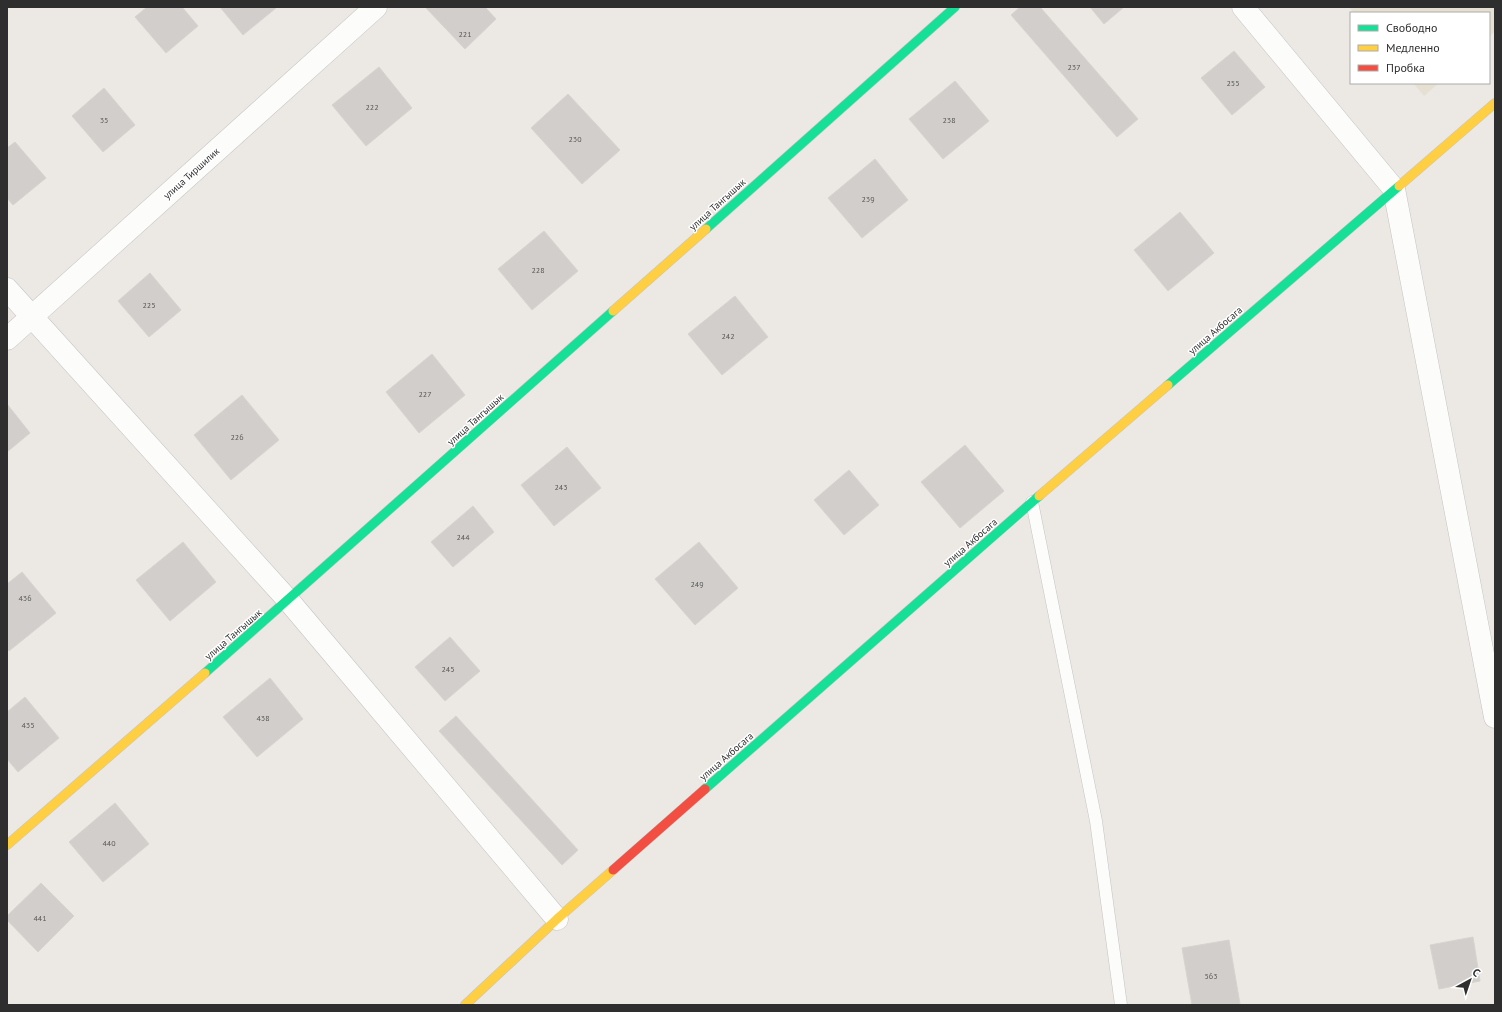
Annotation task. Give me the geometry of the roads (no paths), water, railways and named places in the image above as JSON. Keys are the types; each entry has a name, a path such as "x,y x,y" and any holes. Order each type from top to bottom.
{"street":[{"name":"улица Тиршилик","path":"7,339 376,7"},
{"name":"улица Тангышык","path":"7,845 288,600 955,7"},
{"path":"1242,7 1394,189 1495,718"},
{"name":"улица Акбосага","path":"465,1005 557,919 1032,502 1495,103"},
{"path":"7,289 288,600 557,919"}],"lane":[{"path":"1032,502 1096,821 1121,1005"}]}
